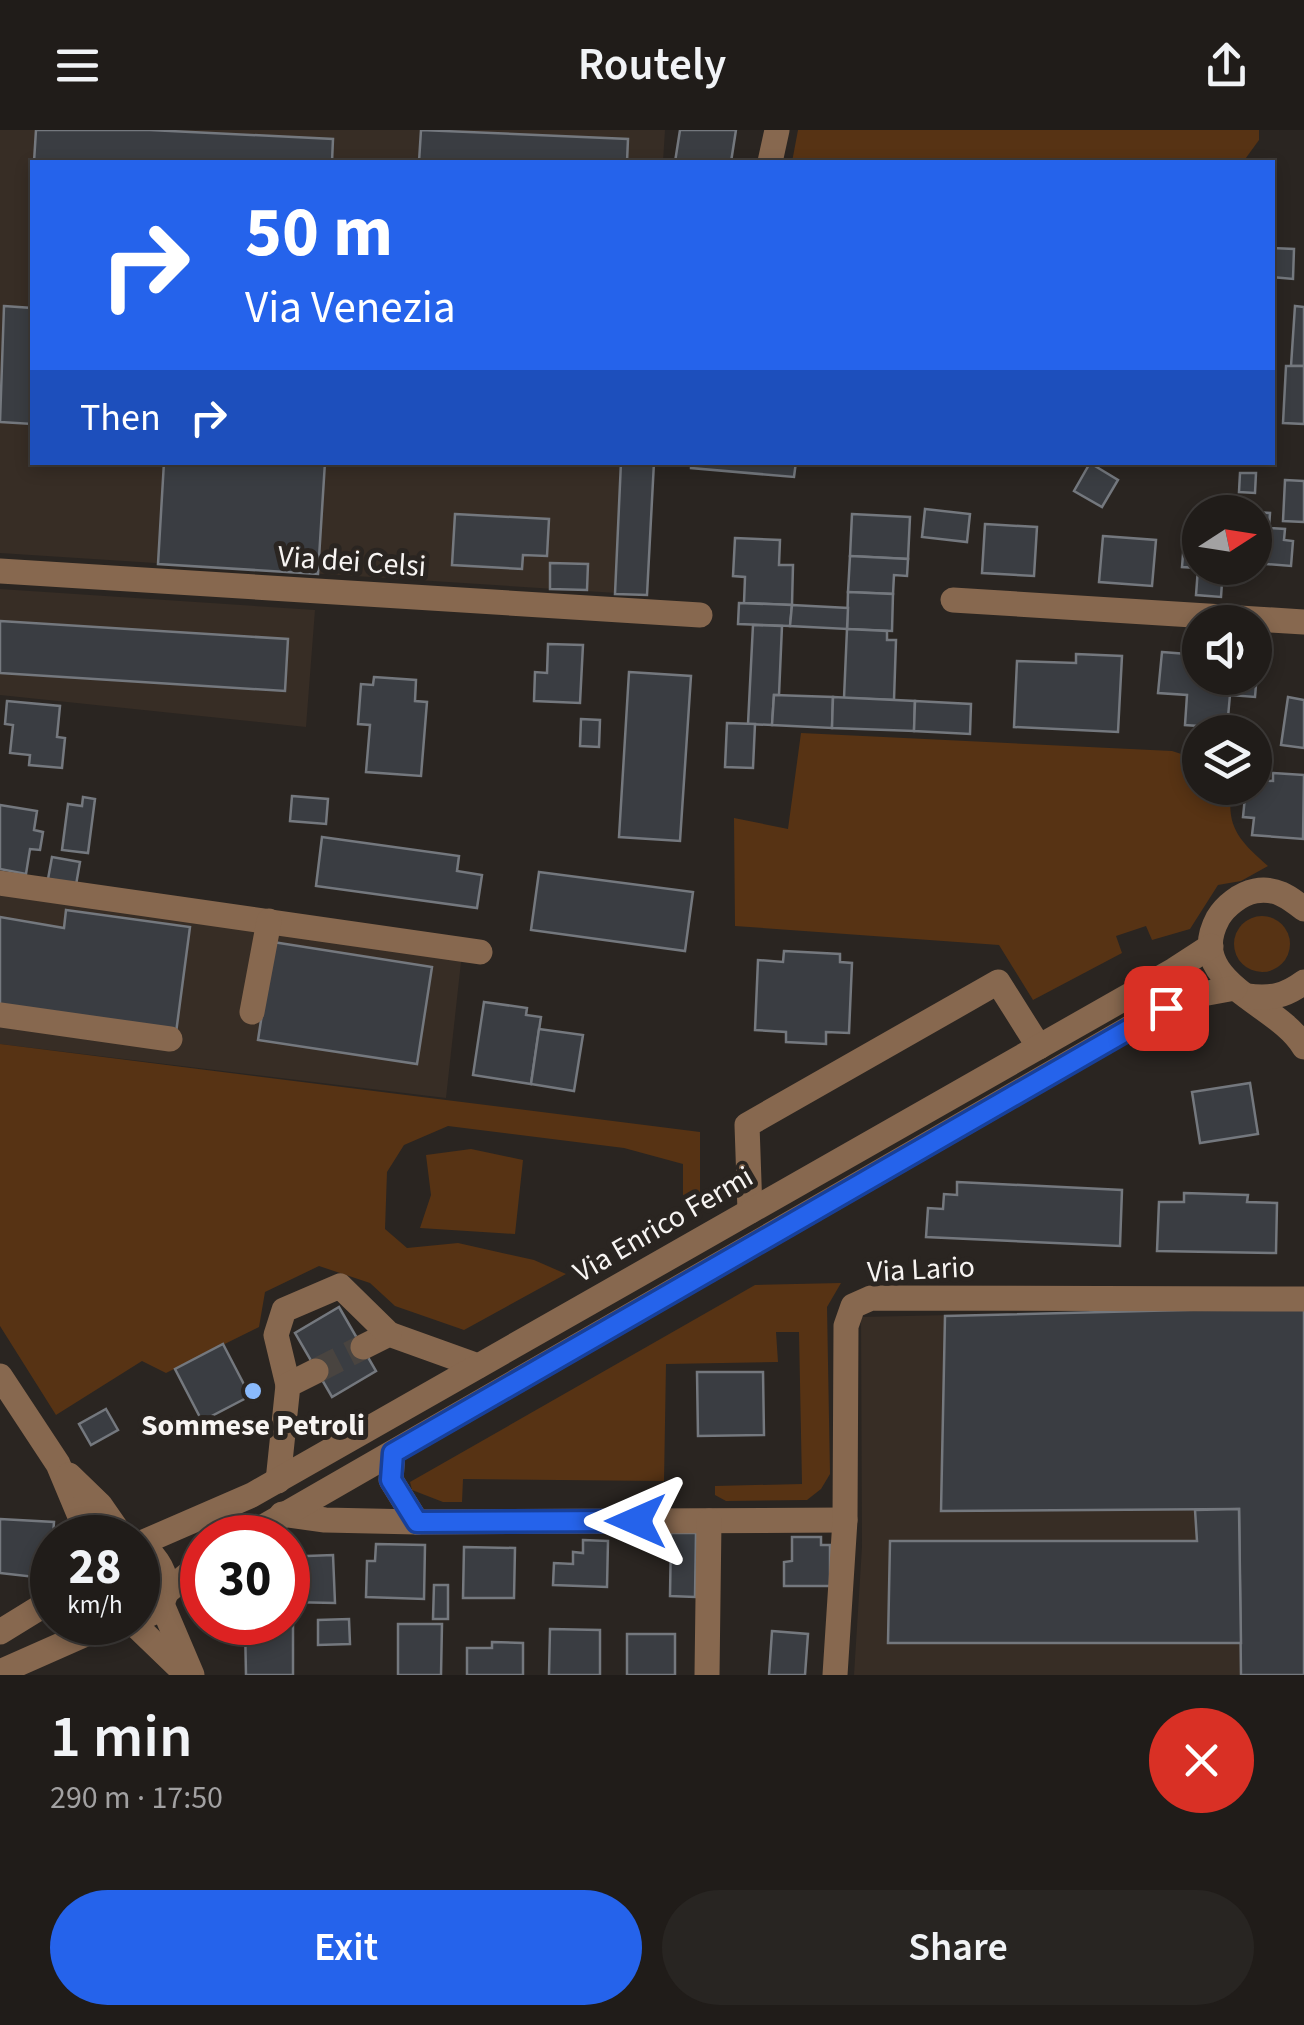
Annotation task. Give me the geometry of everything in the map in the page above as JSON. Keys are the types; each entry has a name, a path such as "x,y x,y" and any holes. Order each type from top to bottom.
{"street":[{"path":"770,160 776,130"},
{"name":"Via dei Celsi","path":"0,571 700,615"},
{"path":"953,600 1304,622"},
{"path":"0,883 480,952"},
{"path":"1298,899 1270,891 1238,898 1221,913 1213,929 1211,946 1215,965 1226,982 1294,1030 1304,1047"},
{"path":"252,1012 269,921"},
{"name":"Via Enrico Fermi","path":"160,1534 186,1526 278,1480 1211,946"},
{"path":"750,1212 747,1125 964,1001 998,982 1039,1047"},
{"path":"282,1514 1147,1018 1186,998 1241,992 1268,999 1287,994 1304,982"},
{"path":"0,1016 170,1039"},
{"path":"278,1480 288,1386 276,1335 284,1310 340,1286 389,1334 478,1366"},
{"name":"Via Lario","path":"835,1675 845,1520 846,1326 853,1306 872,1298 1304,1299"},
{"path":"362,1347 389,1334"},
{"path":"288,1386 316,1371"},
{"path":"0,1376 58,1464 79,1515"},
{"path":"393,1453 391,1480 417,1522"},
{"path":"58,1464 109,1515"},
{"path":"282,1514 325,1520 417,1522 845,1520"},
{"path":"707,1675 710,1521"},
{"path":"160,1562 166,1581 162,1598 189,1675"},
{"path":"160,1600 180,1582"},
{"path":"0,1632 30,1614"},
{"path":"0,1672 61,1645"},
{"path":"160,1645 189,1675"}],"shaded area":[{"path":"0,130 665,130 663,160 30,160 30,465 654,465 647,595 0,553"},
{"path":"798,130 1259,130 1259,140 1244,160 792,160"},
{"path":"0,589 315,610 306,727 0,695"},
{"path":"801,733 1172,751 1182,754 1182,805 1230,805 1237,832 1268,866 1241,881 1218,885 1190,929 1152,940 1146,926 1116,936 1122,953 1033,1000 999,945 735,926 734,818 788,829"},
{"path":"0,874 463,944 446,1098 0,1044"},
{"path":"1262,916 1282,924 1290,944 1282,964 1262,972 1242,964 1234,944 1242,924"},
{"path":"0,1044 700,1132 700,1202 683,1204 683,1164 624,1148 448,1126 404,1145 387,1172 385,1229 407,1248 458,1243 534,1260 566,1274 464,1330 395,1306 370,1283 319,1266 265,1292 259,1327 166,1373 142,1361 56,1415 0,1326"},
{"path":"471,1149 523,1160 515,1234 420,1228 431,1195 426,1155"},
{"path":"841,1283 827,1307 830,1474 821,1489 807,1500 726,1501 715,1495 715,1486 802,1484 799,1332 776,1332 778,1362 666,1364 664,1481 463,1479 462,1502 443,1502 412,1490 410,1482 755,1285"},
{"path":"1304,1307 1304,1675 854,1675 862,1547 861,1317"}],"building":[{"path":"36,130 150,130 333,139 332,160 34,160"},
{"path":"421,130 628,139 627,160 419,160"},
{"path":"680,130 736,130 731,160 675,160"},
{"path":"1275,248 1294,249 1293,279 1275,277"},
{"path":"4,306 30,308 30,424 0,422"},
{"path":"1295,306 1304,307 1304,366 1291,366"},
{"path":"1286,366 1304,366 1304,424 1283,423"},
{"path":"164,465 325,465 318,574 158,564"},
{"path":"621,465 654,465 647,595 615,594"},
{"path":"691,465 796,465 794,477"},
{"path":"1089,465 1118,480 1102,507 1074,491"},
{"path":"1240,473 1256,473 1255,493 1239,492"},
{"path":"1285,480 1304,481 1304,522 1283,521"},
{"path":"925,509 970,514 967,542 922,537"},
{"path":"455,514 549,519 547,556 523,555 522,569 452,565"},
{"path":"852,514 910,517 908,559 850,556"},
{"path":"985,524 1037,527 1034,576 982,573"},
{"path":"1272,528 1285,529 1284,540 1293,541 1291,566 1272,564"},
{"path":"1103,536 1156,540 1152,586 1099,582"},
{"path":"735,538 780,540 779,565 793,565 792,605 744,603 745,577 733,576"},
{"path":"850,556 908,559 907,576 894,575 893,594 848,592"},
{"path":"550,563 588,564 587,590 550,589"},
{"path":"1197,585 1222,585 1221,597 1196,595"},
{"path":"848,592 893,594 892,631 847,629"},
{"path":"739,603 792,605 790,626 738,624"},
{"path":"792,605 848,608 847,629 790,626"},
{"path":"0,621 288,639 285,691 0,673"},
{"path":"753,625 782,626 779,695 774,695 772,725 748,724"},
{"path":"847,629 887,631 887,640 896,640 894,700 844,698"},
{"path":"548,644 583,645 580,703 534,701 535,672 547,673"},
{"path":"1162,652 1182,654 1182,695 1158,693"},
{"path":"1076,654 1122,656 1118,732 1014,727 1017,661 1076,663"},
{"path":"629,672 691,676 680,841 619,837"},
{"path":"374,677 416,680 415,701 427,702 421,776 366,772 370,725 358,724 361,684 373,685"},
{"path":"774,695 833,697 832,728 772,725"},
{"path":"1187,695 1230,695 1228,715 1186,715"},
{"path":"833,697 915,701 914,731 832,728"},
{"path":"1288,697 1304,700 1304,748 1281,745"},
{"path":"7,701 60,706 57,737 65,738 62,768 29,765 30,755 10,753 13,725 5,724"},
{"path":"915,701 971,704 970,734 914,731"},
{"path":"581,719 600,720 599,747 580,746"},
{"path":"727,723 755,724 753,768 725,767"},
{"path":"1273,773 1304,775 1303,839 1252,835 1254,818 1243,817 1244,805 1272,805"},
{"path":"292,796 328,799 326,824 290,821"},
{"path":"83,797 95,799 88,853 62,850 68,804 82,806"},
{"path":"0,805 37,811 34,830 43,832 40,850 30,849 26,874 0,869"},
{"path":"322,837 459,856 457,871 482,875 477,908 316,886"},
{"path":"52,857 80,862 76,885 48,879"},
{"path":"539,872 693,892 685,951 531,930"},
{"path":"66,910 190,927 176,1033 0,1008 0,917 64,928"},
{"path":"273,942 432,967 417,1064 258,1040"},
{"path":"784,951 840,954 840,962 852,963 849,1033 826,1032 826,1044 786,1042 786,1032 755,1030 758,960 783,962"},
{"path":"484,1002 527,1008 526,1015 541,1017 531,1084 473,1075"},
{"path":"539,1029 583,1035 574,1091 531,1084"},
{"path":"1250,1083 1258,1134 1200,1143 1192,1092"},
{"path":"957,1182 1122,1190 1120,1246 926,1237 928,1208 943,1209 944,1194 957,1195"},
{"path":"1184,1193 1248,1195 1247,1202 1277,1203 1276,1253 1157,1251 1159,1202 1184,1202"},
{"path":"339,1307 376,1371 332,1397 295,1333"},
{"path":"1304,1307 1304,1675 1241,1675 1239,1509 941,1511 945,1316"},
{"path":"223,1344 250,1396 202,1421 175,1369"},
{"path":"697,1372 763,1372 764,1435 698,1436"},
{"path":"106,1409 118,1430 91,1445 79,1424"},
{"path":"1239,1509 1241,1643 888,1643 890,1541 1197,1541 1195,1510"},
{"path":"0,1519 30,1521 30,1576 0,1573"},
{"path":"671,1533 696,1533 695,1597 670,1596"},
{"path":"792,1537 821,1537 821,1545 830,1545 830,1586 784,1586 784,1562 792,1561"},
{"path":"583,1540 608,1541 607,1587 553,1585 554,1563 573,1564 573,1552 583,1553"},
{"path":"376,1544 425,1545 424,1599 366,1597 367,1561 375,1561"},
{"path":"464,1547 515,1548 514,1598 463,1598"},
{"path":"333,1555 335,1603 310,1602 310,1556"},
{"path":"434,1585 448,1585 448,1619 433,1619"},
{"path":"349,1619 350,1644 318,1645 318,1620"},
{"path":"398,1624 442,1624 441,1675 398,1675"},
{"path":"550,1629 600,1630 600,1675 549,1675"},
{"path":"772,1631 808,1634 805,1675 769,1675"},
{"path":"627,1634 675,1634 675,1675 627,1675"},
{"path":"492,1642 523,1643 523,1675 467,1675 467,1648 492,1648"},
{"path":"245,1645 293,1645 293,1675 246,1675"}],"tunnel":[{"path":"316,1371 363,1347"}],"place":[{"name":"Sommese Petroli","path":"253,1391"}],"route":[{"path":"636,1521 417,1522 391,1480 393,1453 1166,1008"}]}
